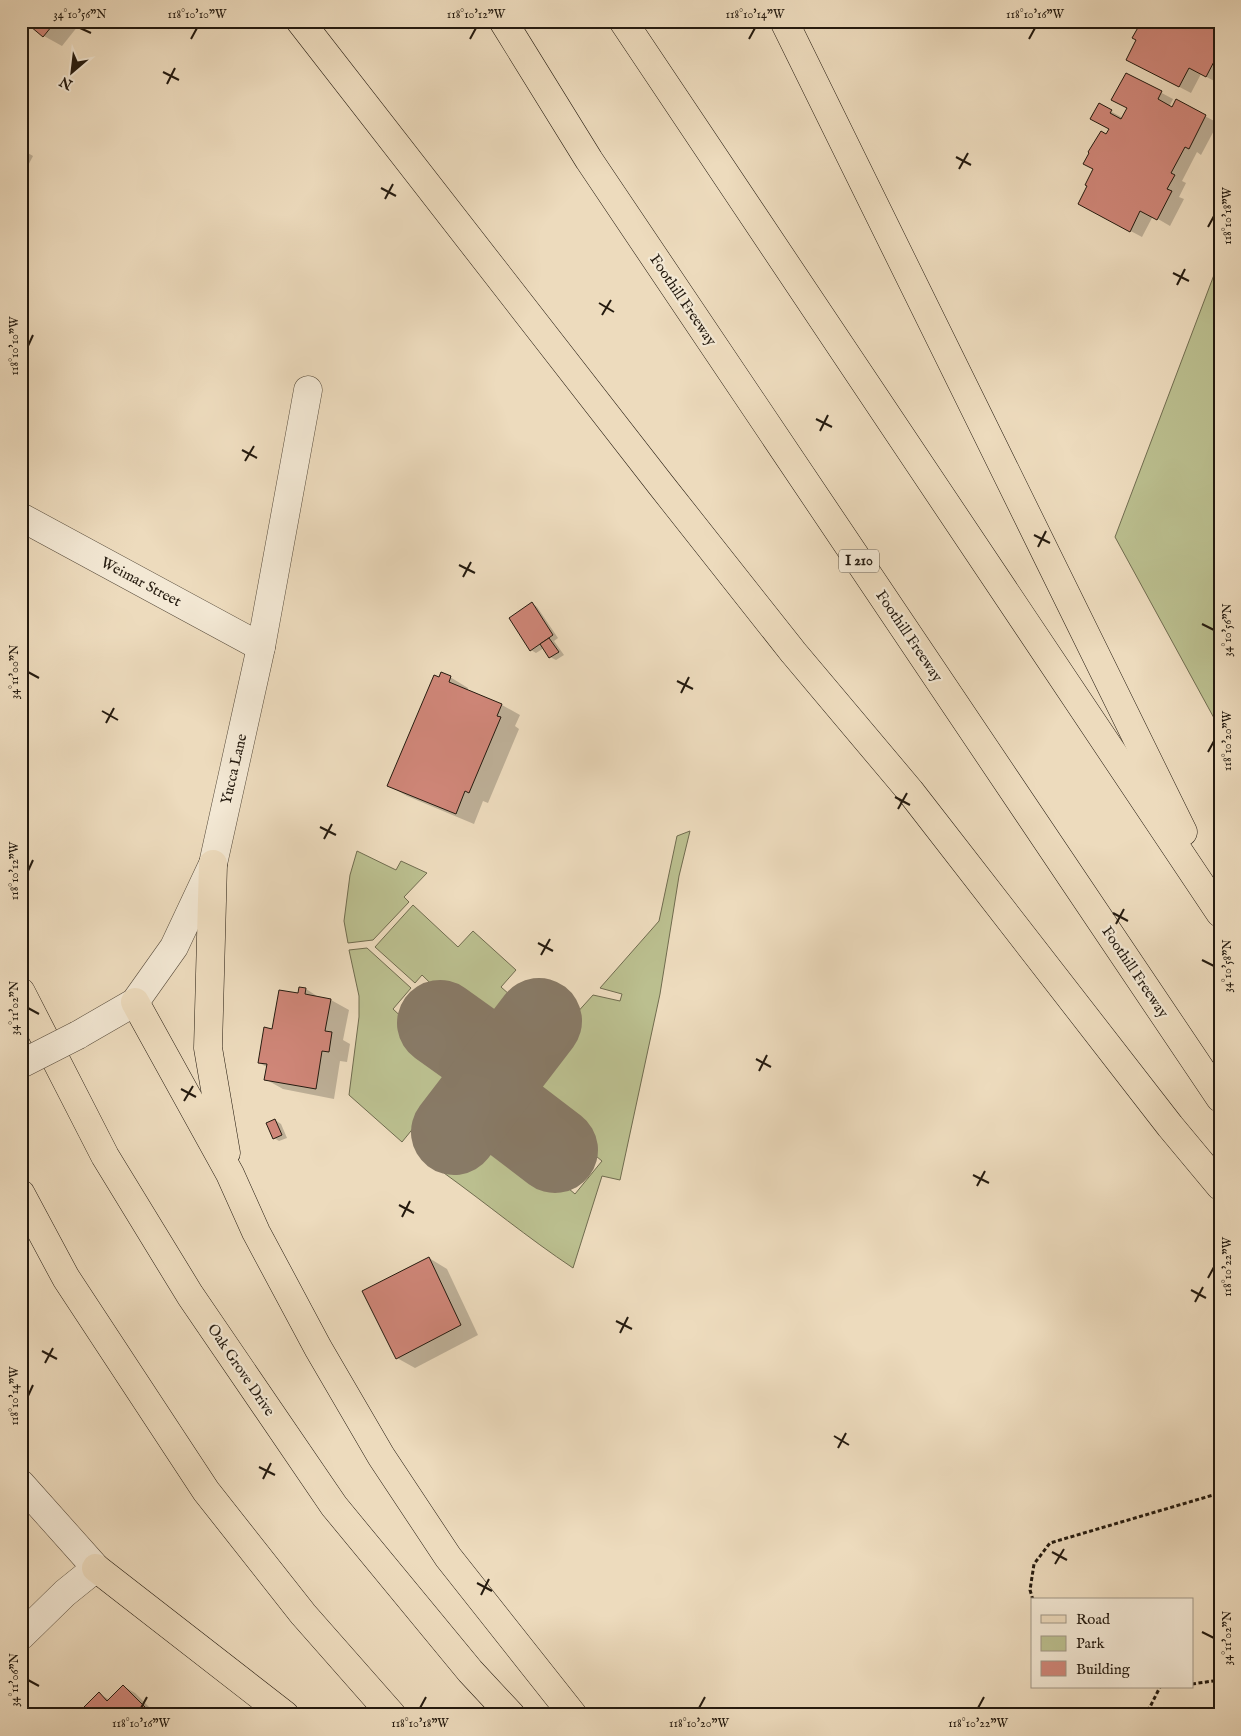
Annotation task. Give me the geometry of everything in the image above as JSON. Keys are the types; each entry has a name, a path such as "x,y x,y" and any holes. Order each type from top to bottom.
{"main road":[{"path":"300,21 769,622 910,791 1164,1118 1220,1186"},
{"name":"Foothill Freeway","path":"503,21 589,160 1220,1098"},
{"path":"623,21 1220,913"},
{"path":"784,21 1220,907"},
{"path":"213,864 208,983 208,1048 230,1174"},
{"name":"Oak Grove Drive","path":"21,992 105,1156 195,1303 334,1506 470,1671 511,1715"},
{"path":"135,1002 230,1174 256,1232 318,1348 381,1456 448,1557 574,1715"},
{"path":"21,1194 66,1278 206,1490 304,1614 392,1715"},
{"path":"96,1568 285,1715"}],"street":[{"name":"Yucca Lane","path":"21,1064 78,1035 135,1002 174,947 213,864 261,647 308,390"},
{"name":"Weimar Street","path":"21,517 261,647"},
{"path":"21,1484 96,1568 66,1593 21,1636"}],"path":[{"path":"1032,1598 1030,1590 1034,1564 1050,1543 1220,1493"},
{"path":"1194,1684 1220,1680"},
{"path":"1142,1715 1150,1706 1159,1688"}],"green space":[{"path":"1220,259 1220,729 1115,537"},
{"path":"690,831 679,876 660,994 620,1180 602,1176 573,1268 444,1173 468,1144 464,1140 485,1112 494,1112 550,1155 542,1166 575,1194 602,1161 569,1134 559,1144 504,1102 501,1091 548,1029 556,1036 593,995 620,1001 622,994 600,988 659,921 677,836"},
{"path":"357,851 396,870 401,861 427,873 404,897 409,902 373,940 348,943 344,921 350,875"},
{"path":"413,905 458,947 473,931 516,970 501,987 528,1011 500,1050 489,1048 445,1016 454,1006 422,975 415,983 375,947"},
{"path":"367,948 411,988 393,1009 425,1039 435,1027 480,1061 483,1072 445,1124 428,1110 402,1142 349,1095 359,1017 359,996 349,950"}],"building":[{"path":"24,21 56,21 43,37"},
{"path":"1134,21 1220,21 1220,37 1217,43 1220,45 1220,50 1206,77 1189,68 1179,87 1126,60 1136,40 1132,38 1140,24"},
{"path":"1126,73 1162,91 1158,99 1172,107 1176,99 1206,115 1189,149 1185,147 1171,173 1175,175 1167,189 1172,191 1157,220 1140,211 1130,232 1078,204 1093,169 1083,164 1101,131 1106,134 1109,129 1090,119 1099,103 1112,110 1110,113 1121,119 1127,108 1111,100"},
{"path":"532,602 553,635 530,651 509,618"},
{"path":"549,638 559,652 549,658 540,644"},
{"path":"441,672 451,676 449,682 502,704 497,716 501,717 469,793 465,791 456,814 387,786 434,675 439,677"},
{"path":"299,987 306,988 305,994 331,999 325,1031 332,1032 329,1052 322,1051 316,1089 264,1080 267,1064 258,1063 264,1027 272,1029 279,990 298,993"},
{"path":"275,1119 282,1135 273,1139 266,1123"},
{"path":"429,1257 461,1325 396,1359 362,1291"},
{"path":"123,1685 153,1715 76,1715 99,1692 107,1701"}],"taxiway":[{"path":"454,1132 539,1021"},
{"path":"440,1023 503,1068"},
{"path":"483,1095 555,1150"}]}
